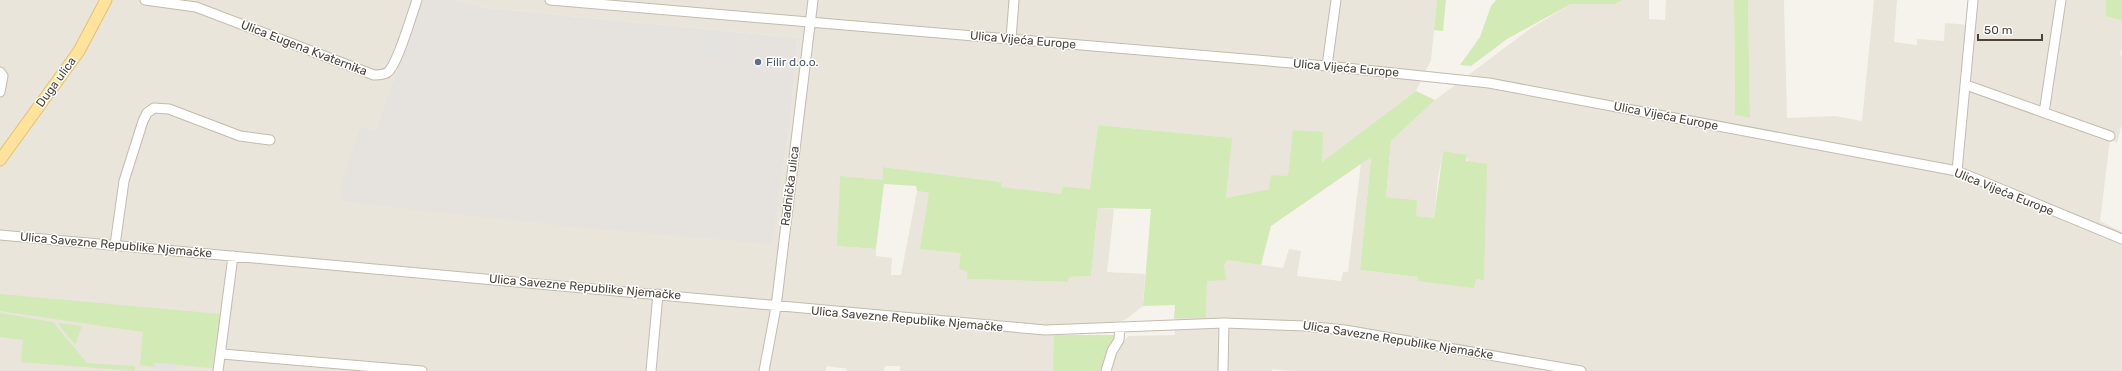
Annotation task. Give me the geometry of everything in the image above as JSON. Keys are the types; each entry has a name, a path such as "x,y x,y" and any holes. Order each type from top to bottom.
{"main road":[{"name":"Duga ulica","path":"0,160 78,51 106,0"}],"street":[{"name":"Ulica Eugena Kvaternika","path":"146,0 196,6 374,75 381,75 389,71 418,0"},
{"name":"Ulica Vijeća Europe","path":"550,0 1327,66 1489,83 1957,171 2122,240"},
{"name":"Radnička ulica","path":"764,371 776,307 813,0"},
{"path":"1011,39 1014,0"},
{"path":"1327,66 1336,0"},
{"path":"1957,171 1974,0"},
{"path":"2044,113 2061,0"},
{"path":"0,72 3,76 0,92"},
{"path":"1966,85 2110,136"},
{"path":"115,245 124,181 143,121 147,113 154,108 169,109 240,136 270,140"},
{"name":"Ulica Savezne Republike Njemačke","path":"0,235 658,294 776,307 1045,330 1224,323 1306,326 1345,330 1581,371"},
{"path":"218,371 222,354 233,256"},
{"path":"651,371 658,294"},
{"path":"1223,371 1224,323"},
{"path":"1106,371 1112,351 1119,340 1120,327"},
{"path":"222,354 359,368 422,371"}],"shaded area":[{"path":"0,0 422,0 375,131 361,126 343,202 772,243 790,121 798,38 478,7 457,0 1437,0 1431,60 1416,91 1321,163 1288,176 1269,189 1226,198 1231,138 1098,125 1091,189 1063,186 1061,194 1027,191 1001,187 1001,182 883,167 883,180 837,246 876,249 876,256 892,258 891,275 901,275 917,191 929,193 962,253 968,279 1068,282 1069,277 1091,276 1098,208 1114,209 1107,272 1145,274 1143,306 1125,320 1108,323 1056,325 1053,371 900,371 900,366 885,366 884,371 847,371 847,369 827,366 826,371 0,371"},
{"name":"Filir d.o.o.","path":"422,0 457,0 478,7 798,38 790,121 772,244 577,227 343,202 340,185 361,126 375,131"},
{"path":"1623,0 1649,0 1649,19 1665,20 1666,0 1734,0 1735,115 1750,118 1748,0 1784,0 1787,118 1835,116 1862,121 1874,0 1897,0 1894,42 1917,45 1917,39 1944,41 1945,23 1971,25 1973,0 2106,0 2106,16 2122,21 2122,47 2120,55 2122,56 2122,124 2117,143 2110,140 2100,221 2122,232 2122,371 1293,371 1272,369 1272,371 1106,371 1121,343 1129,336 1175,335 1174,318 1206,318 1207,281 1224,266 1227,260 1283,268 1289,249 1301,251 1297,276 1341,281 1343,272 1348,272 1361,163 1371,157 1360,270 1418,277 1417,281 1484,279 1467,156 1443,151 1438,178 1434,218 1415,216 1416,200 1386,197 1391,141 1435,100 1531,28 1571,4 1615,4"},
{"path":"701,31 734,34 732,56 699,53"},
{"path":"154,363 176,364 176,371 154,371"}],"green space":[{"path":"1437,0 1446,0 1443,31 1434,30"},
{"path":"1496,0 1623,0 1615,4 1571,4 1507,39 1471,66 1460,65 1480,37 1491,6"},
{"path":"1734,0 1748,0 1750,118 1735,115"},
{"path":"2106,0 2122,0 2122,21 2106,16"},
{"path":"1416,91 1435,100 1391,141 1386,197 1417,200 1416,216 1434,218 1443,151 1467,155 1466,161 1487,164 1484,280 1476,279 1474,288 1417,281 1418,277 1360,270 1371,157 1271,226 1261,265 1227,260 1224,266 1226,280 1207,281 1206,318 1174,318 1175,305 1143,306 1151,209 1098,208 1091,276 1069,277 1068,282 967,279 967,271 959,269 961,253 920,249 929,193 917,191 916,186 884,184 876,249 837,246 840,176 883,180 883,167 1001,182 1001,187 1061,194 1063,186 1090,189 1098,125 1232,138 1226,198 1269,189 1271,175 1288,176 1293,130 1323,132 1322,162"},
{"path":"0,294 220,314 212,368 154,363 154,367 140,365 143,332 0,311"},
{"path":"0,313 53,322 87,363 135,366 135,371 21,362 23,340 0,337"},
{"path":"59,323 82,326 75,345 59,325"},
{"path":"1054,335 1114,335 1116,337 1103,371 1053,371"}],"place":[{"name":"Filir d.o.o.","path":"758,62"}]}
